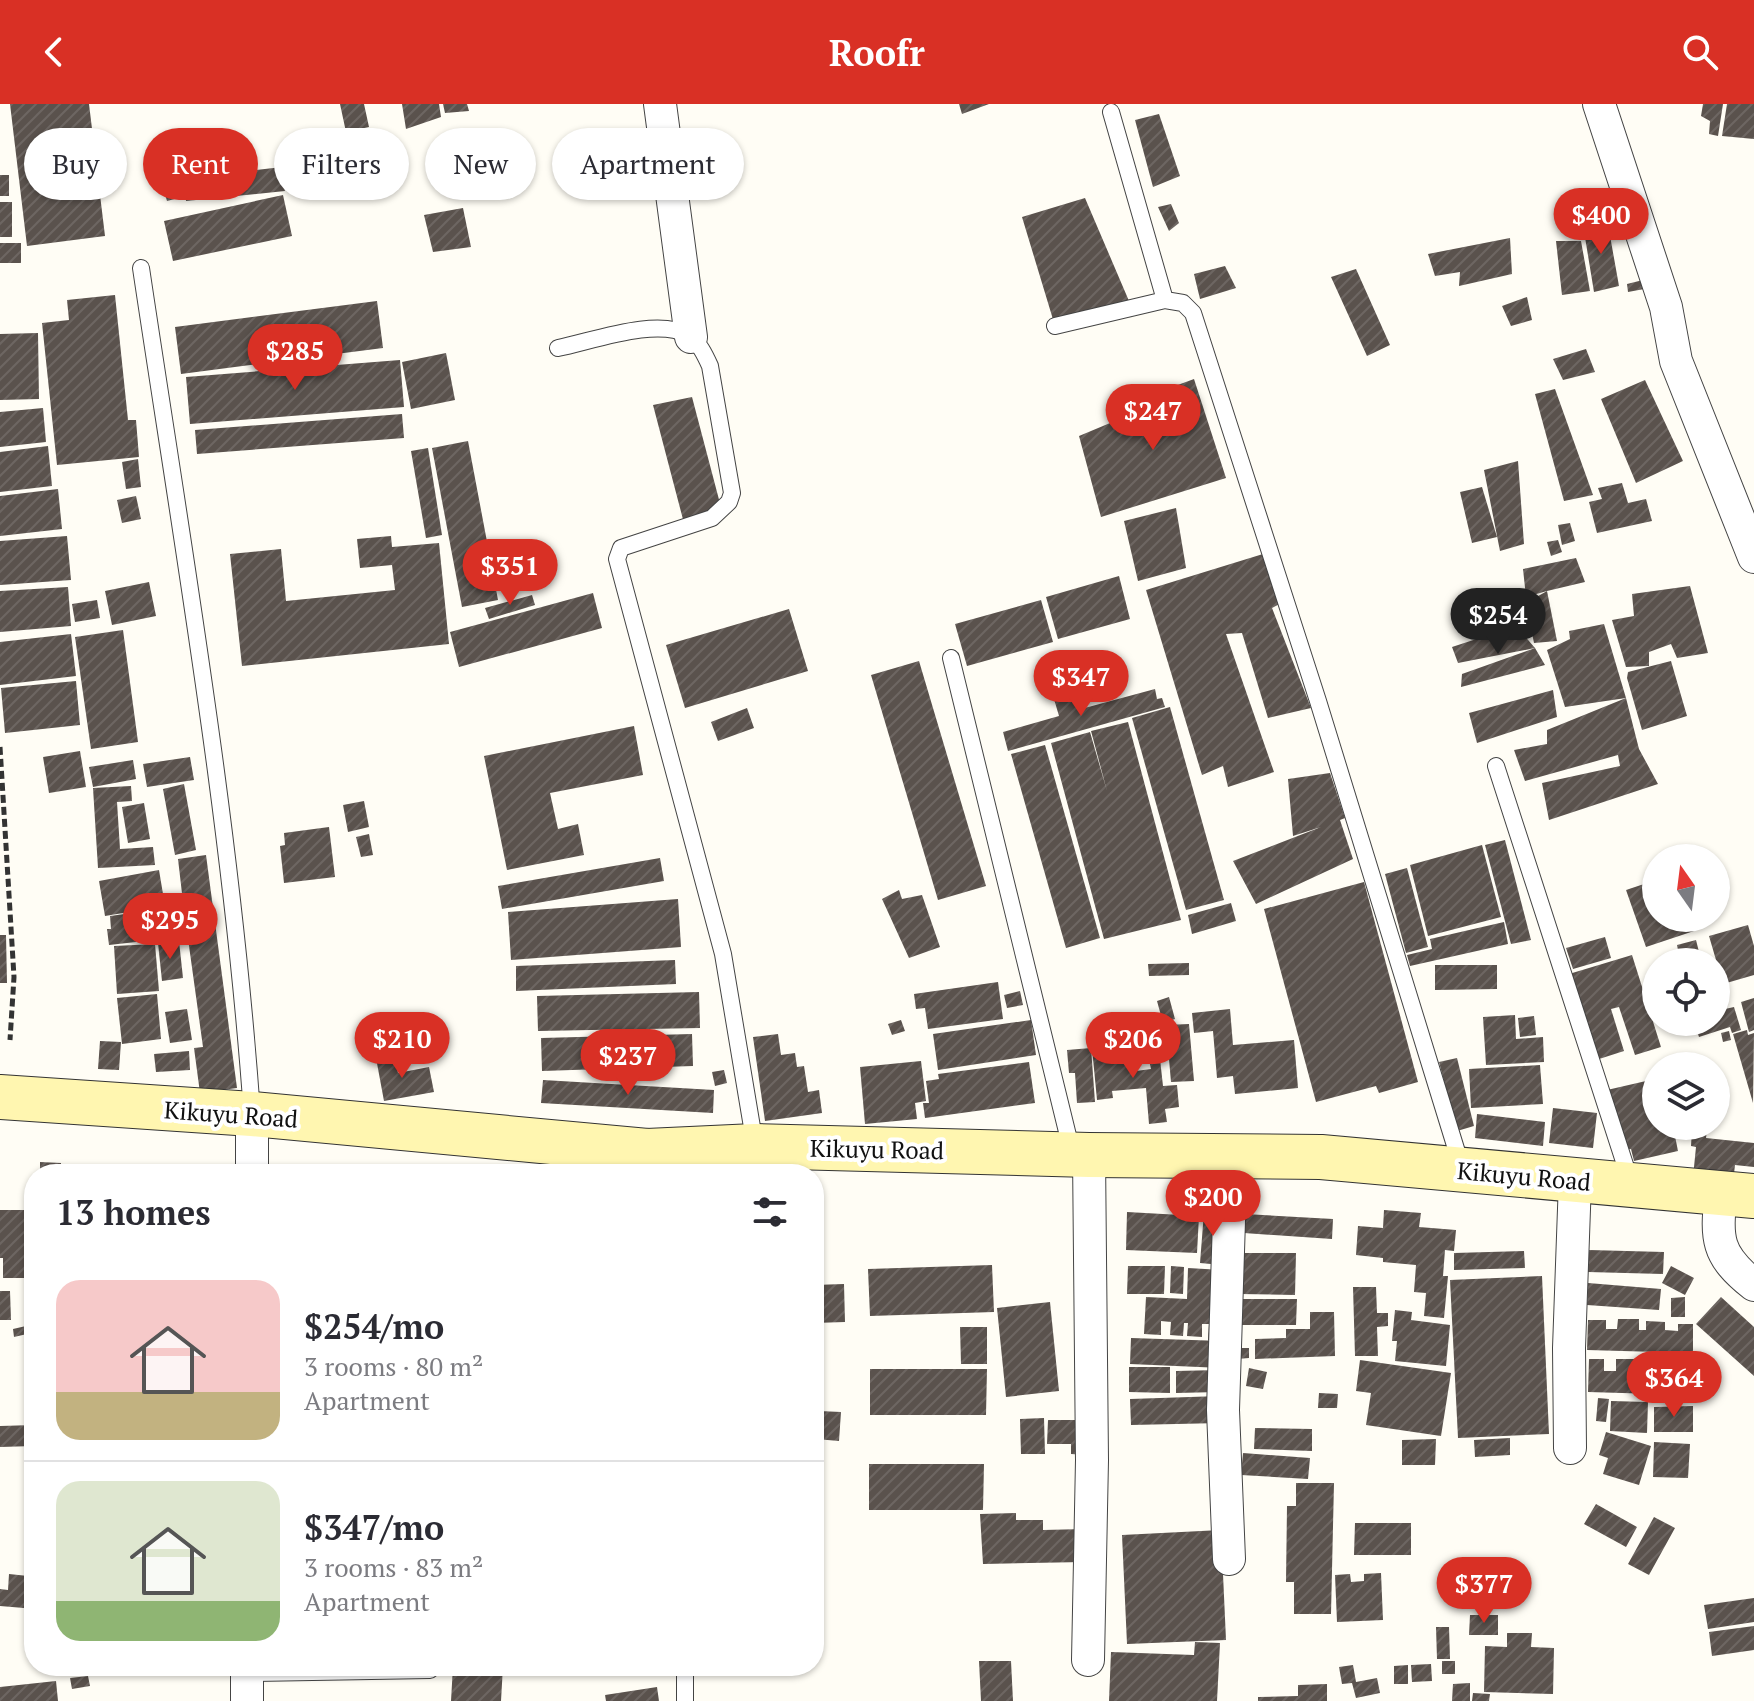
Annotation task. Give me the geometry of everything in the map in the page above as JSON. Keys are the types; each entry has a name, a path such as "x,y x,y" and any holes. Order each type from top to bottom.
{"main road":[{"name":"Kikuyu Road","path":"0,1097 252,1114 647,1151 664,1156 755,1146 1321,1157 1738,1195"}],"street":[{"path":"660,104 691,337"},
{"path":"1599,104 1666,307 1676,361 1754,557"},
{"path":"252,1114 252,1164"},
{"path":"1081,1154 1092,1460 1088,1660"},
{"path":"1229,1559 1223,1410 1231,1157"},
{"path":"1570,1448 1569,1348 1575,1181"},
{"path":"1738,1195 1717,1231 1733,1268 1754,1285"}],"lane":[{"path":"1111,112 1165,300"},
{"path":"141,268 214,753 245,1020 252,1114"},
{"path":"1055,326 1165,300 1183,303 1193,313 1318,701 1462,1170"},
{"path":"558,348 654,328 676,330 691,337 710,366 732,493 729,502 712,518 621,548 617,559 723,954 755,1146"},
{"path":"951,658 1081,1154"},
{"path":"1496,766 1632,1185"},
{"path":"247,1680 320,1676"},
{"path":"685,1676 685,1701"}],"path":[{"path":"0,747 14,977 10,1040"}],"building":[{"path":"10,104 89,104 92,128 24,128 24,200 101,200 105,236 27,246"},
{"path":"340,104 364,104 369,127 345,128"},
{"path":"402,104 439,104 441,117 406,128"},
{"path":"443,104 467,104 469,111 445,113"},
{"path":"959,104 989,104 962,114"},
{"path":"1703,104 1723,104 1718,136 1709,134 1710,121 1701,116"},
{"path":"1727,104 1754,104 1754,139 1722,136"},
{"path":"1159,114 1180,176 1153,187 1135,120"},
{"path":"274,168 274,192 258,194 258,170"},
{"path":"0,175 9,175 9,196 0,196"},
{"path":"274,197 274,200 284,200 292,236 173,261 164,221"},
{"path":"1085,198 1132,308 1055,326 1022,217"},
{"path":"0,202 12,202 12,237 0,237"},
{"path":"1171,204 1179,223 1169,231 1158,207"},
{"path":"463,208 471,247 433,252 424,215"},
{"path":"1607,219 1619,286 1594,292 1583,225"},
{"path":"1510,238 1512,274 1459,286 1460,272 1435,276 1428,254"},
{"path":"1556,241 1581,241 1590,291 1562,295"},
{"path":"0,243 21,243 21,263 0,263"},
{"path":"1225,266 1236,288 1200,299 1194,274"},
{"path":"1356,269 1390,345 1367,356 1331,277"},
{"path":"1651,278 1655,287 1628,292 1627,284"},
{"path":"115,295 128,420 136,420 139,457 57,465 42,323 69,320 67,300"},
{"path":"1527,297 1532,320 1511,326 1502,306"},
{"path":"377,301 383,348 181,374 175,327"},
{"path":"38,333 39,399 0,400 0,334"},
{"path":"1586,349 1595,372 1563,380 1553,359"},
{"path":"446,353 455,400 411,409 402,362"},
{"path":"400,360 404,407 190,424 186,377"},
{"path":"1194,379 1226,478 1101,517 1079,436 1158,403 1156,393"},
{"path":"1645,380 1683,461 1636,483 1601,399"},
{"path":"1555,389 1593,495 1564,501 1535,394"},
{"path":"692,397 722,511 685,527 653,405"},
{"path":"43,408 46,442 0,447 0,412"},
{"path":"402,414 404,438 197,454 195,430"},
{"path":"468,441 498,600 462,607 432,448"},
{"path":"48,446 52,486 0,492 0,452"},
{"path":"428,448 442,535 426,538 411,451"},
{"path":"138,459 141,487 126,489 122,462"},
{"path":"1518,461 1524,544 1500,551 1484,470"},
{"path":"1622,483 1628,503 1646,499 1652,521 1597,533 1589,502 1602,499 1598,488"},
{"path":"1482,487 1497,537 1472,543 1460,492"},
{"path":"58,489 62,529 0,536 0,496"},
{"path":"136,496 141,519 122,523 117,500"},
{"path":"1176,508 1186,568 1138,581 1124,521"},
{"path":"1570,523 1575,541 1562,545 1558,525"},
{"path":"67,536 71,580 0,585 0,541"},
{"path":"391,536 392,547 439,543 449,644 242,666 230,554 281,549 286,601 395,590 392,565 360,568 357,539"},
{"path":"1558,540 1562,552 1551,556 1547,542"},
{"path":"1263,554 1285,601 1272,608 1311,708 1268,718 1242,633 1226,634 1274,772 1228,787 1223,766 1202,775 1146,590"},
{"path":"1576,558 1585,582 1526,597 1523,569"},
{"path":"1119,576 1130,619 1058,639 1046,597"},
{"path":"149,582 156,616 112,625 105,591"},
{"path":"1690,586 1708,653 1677,658 1671,644 1649,652 1649,666 1626,667 1612,620 1634,616 1632,594"},
{"path":"68,587 71,626 0,632 0,591"},
{"path":"1547,591 1557,641 1534,643 1526,603"},
{"path":"593,593 602,628 459,667 450,632"},
{"path":"532,595 535,605 489,619 485,608"},
{"path":"97,600 100,618 75,622 72,604"},
{"path":"1041,600 1053,642 967,666 955,624"},
{"path":"1508,602 1516,626 1465,636 1459,620"},
{"path":"789,609 808,671 685,708 666,645"},
{"path":"1604,624 1626,698 1565,707 1547,650 1570,639 1569,631"},
{"path":"1516,626 1535,648 1458,663 1452,647"},
{"path":"123,630 138,742 91,749 75,637"},
{"path":"71,634 76,676 0,685 0,642"},
{"path":"1535,648 1545,665 1461,687 1462,674"},
{"path":"919,661 986,886 938,900 871,675"},
{"path":"1671,661 1687,716 1642,730 1628,672"},
{"path":"76,681 80,725 5,733 1,688"},
{"path":"1155,689 1157,699 1162,698 1165,707 1008,751 1003,732 1059,716 1054,699 1077,693 1081,709"},
{"path":"1553,690 1557,717 1477,743 1469,713"},
{"path":"1626,698 1639,749 1658,784 1549,820 1542,783 1620,766 1618,755 1525,781 1514,750 1547,744 1547,730"},
{"path":"1170,707 1224,900 1186,910 1132,718"},
{"path":"747,708 754,728 718,741 711,722"},
{"path":"1128,722 1181,920 1104,939 1051,743 1090,732 1107,791 1091,731"},
{"path":"634,726 643,775 550,793 558,829 578,824 584,855 507,870 484,756"},
{"path":"1045,745 1100,938 1066,948 1011,754"},
{"path":"80,751 86,787 49,793 43,757"},
{"path":"190,757 194,780 147,787 143,764"},
{"path":"133,760 136,779 93,787 89,767"},
{"path":"1330,773 1345,818 1340,820 1353,859 1256,904 1233,861 1321,827 1293,836 1288,779"},
{"path":"184,784 196,850 175,855 163,789"},
{"path":"131,786 132,801 117,802 120,849 153,847 155,865 98,868 93,788"},
{"path":"364,801 369,827 348,832 343,805"},
{"path":"144,803 150,839 128,843 122,807"},
{"path":"329,827 335,877 284,883 280,846 285,845 284,833"},
{"path":"369,834 373,855 361,857 356,837"},
{"path":"1505,840 1531,940 1511,944 1485,845"},
{"path":"1482,845 1501,917 1428,936 1410,865"},
{"path":"206,855 237,1088 200,1093 194,1048 203,1047 185,917 178,917 176,903 183,902 178,859"},
{"path":"660,858 664,881 502,909 498,886"},
{"path":"1407,868 1428,947 1406,953 1385,874"},
{"path":"159,870 165,906 105,916 99,881"},
{"path":"1364,882 1418,1082 1379,1093 1376,1086 1316,1102 1264,909"},
{"path":"1642,885 1642,932 1691,932 1646,947 1626,890"},
{"path":"899,890 902,899 922,895 940,947 909,958 882,899"},
{"path":"678,899 681,947 511,960 508,912"},
{"path":"1231,903 1236,921 1192,934 1188,915"},
{"path":"132,913 136,942 109,945 107,929 111,929 110,916"},
{"path":"1504,922 1508,944 1410,966 1407,955 1432,949 1430,939"},
{"path":"1748,925 1754,946 1754,975 1730,982 1730,948 1712,948 1709,936"},
{"path":"0,935 6,935 7,983 0,983"},
{"path":"1605,937 1611,958 1573,969 1566,948"},
{"path":"1696,940 1698,948 1678,948 1677,945"},
{"path":"179,941 183,978 162,981 158,943"},
{"path":"155,944 159,991 117,994 114,946"},
{"path":"1632,955 1642,987 1642,1036 1658,1036 1661,1047 1635,1055 1619,1007 1611,1009 1624,1051 1596,1060 1569,974"},
{"path":"675,960 676,984 516,991 516,966"},
{"path":"1189,963 1189,975 1149,976 1148,964"},
{"path":"1435,965 1497,965 1497,989 1435,990"},
{"path":"998,982 1003,1019 928,1029 925,1008 916,1009 914,994"},
{"path":"1020,991 1023,1005 1007,1008 1004,995"},
{"path":"699,992 700,1028 538,1031 537,996"},
{"path":"157,994 161,1039 122,1044 117,998"},
{"path":"1169,997 1175,1019 1163,1023 1157,1001"},
{"path":"1754,998 1754,1030 1749,1032 1741,1002"},
{"path":"1734,1007 1741,1030 1732,1033 1730,1008"},
{"path":"187,1009 192,1040 170,1043 165,1012"},
{"path":"1230,1009 1233,1045 1294,1040 1298,1088 1235,1094 1233,1076 1217,1078 1213,1031 1194,1033 1192,1013"},
{"path":"1515,1015 1516,1039 1543,1037 1544,1062 1486,1065 1483,1017"},
{"path":"1534,1016 1536,1035 1520,1037 1518,1018"},
{"path":"901,1020 905,1031 892,1035 888,1024"},
{"path":"1031,1020 1036,1055 938,1070 933,1034"},
{"path":"1189,1024 1194,1081 1171,1082 1166,1025"},
{"path":"1747,1030 1748,1035 1754,1033 1753,1103 1733,1034"},
{"path":"692,1034 693,1066 542,1071 541,1038"},
{"path":"778,1034 781,1055 795,1053 797,1067 804,1066 808,1092 819,1090 822,1113 765,1121 753,1037"},
{"path":"1722,1036 1730,1036 1731,1040 1723,1042"},
{"path":"100,1041 121,1042 119,1070 98,1069"},
{"path":"1134,1044 1136,1071 1151,1069 1149,1060 1160,1059 1163,1086 1177,1085 1179,1107 1165,1109 1167,1122 1149,1124 1146,1088 1112,1091 1113,1098 1097,1100 1092,1048"},
{"path":"1091,1048 1095,1102 1077,1103 1075,1073 1069,1073 1067,1050"},
{"path":"189,1051 190,1070 156,1072 154,1054"},
{"path":"394,1054 398,1073 429,1067 434,1092 384,1101 376,1058"},
{"path":"1457,1058 1474,1126 1457,1131 1439,1062"},
{"path":"921,1061 926,1101 915,1103 917,1119 865,1124 860,1067"},
{"path":"1029,1062 1035,1103 925,1118 923,1103 929,1103 926,1081 939,1079 938,1074"},
{"path":"1540,1065 1543,1104 1471,1108 1469,1069"},
{"path":"724,1070 727,1083 715,1086 712,1072"},
{"path":"543,1080 714,1090 713,1113 541,1103"},
{"path":"1642,1082 1642,1140 1676,1140 1678,1151 1634,1161 1631,1149 1621,1151 1607,1090"},
{"path":"1553,1108 1597,1113 1593,1148 1549,1143"},
{"path":"1477,1114 1545,1122 1543,1146 1475,1138"},
{"path":"1691,1140 1754,1143 1754,1167 1735,1165 1733,1182 1693,1177 1696,1147 1691,1146"},
{"path":"0,1210 24,1210 24,1278 3,1278 3,1258 0,1258"},
{"path":"1384,1210 1421,1213 1419,1227 1456,1230 1454,1251 1445,1250 1443,1276 1448,1276 1444,1318 1424,1316 1426,1293 1414,1292 1416,1265 1383,1262 1383,1258 1356,1255 1358,1226 1383,1228"},
{"path":"1127,1212 1199,1216 1197,1253 1126,1250"},
{"path":"1204,1212 1225,1213 1222,1265 1200,1263"},
{"path":"1245,1214 1333,1219 1332,1239 1244,1233"},
{"path":"1589,1250 1664,1252 1663,1274 1588,1272"},
{"path":"1524,1251 1525,1268 1454,1270 1454,1253"},
{"path":"1240,1253 1296,1253 1295,1295 1240,1294"},
{"path":"992,1265 994,1312 870,1316 868,1269"},
{"path":"1128,1266 1165,1266 1164,1294 1127,1294"},
{"path":"1171,1266 1184,1267 1183,1294 1170,1293"},
{"path":"1671,1266 1694,1278 1685,1295 1662,1283"},
{"path":"1188,1268 1222,1270 1217,1340 1208,1340 1209,1324 1202,1324 1202,1337 1187,1336 1188,1323 1184,1323 1183,1336 1170,1335 1171,1322 1161,1321 1161,1335 1144,1334 1146,1297 1187,1299"},
{"path":"1542,1276 1549,1434 1458,1438 1450,1280"},
{"path":"1588,1283 1661,1289 1659,1310 1587,1305"},
{"path":"844,1284 845,1322 824,1323 824,1285"},
{"path":"1353,1287 1376,1287 1377,1313 1388,1313 1388,1326 1377,1327 1378,1356 1355,1356"},
{"path":"0,1291 10,1291 11,1320 0,1320"},
{"path":"1685,1297 1685,1317 1671,1317 1671,1298"},
{"path":"1721,1297 1754,1327 1754,1376 1696,1324"},
{"path":"1240,1299 1297,1299 1296,1325 1239,1325"},
{"path":"1050,1302 1059,1391 1006,1397 997,1308"},
{"path":"1395,1310 1412,1312 1411,1320 1450,1325 1446,1366 1395,1361 1397,1341 1392,1341"},
{"path":"1310,1312 1334,1312 1335,1356 1255,1359 1255,1339 1286,1338 1286,1329 1310,1329"},
{"path":"1618,1319 1639,1319 1639,1330 1646,1330 1646,1321 1665,1322 1665,1330 1678,1331 1678,1324 1693,1324 1693,1353 1587,1350 1588,1320 1606,1320 1606,1329 1617,1329"},
{"path":"24,1326 24,1335 14,1337 13,1329"},
{"path":"960,1327 987,1327 987,1364 961,1364"},
{"path":"1131,1338 1222,1341 1222,1368 1130,1364"},
{"path":"1237,1348 1249,1348 1249,1358 1237,1359"},
{"path":"1677,1358 1691,1359 1690,1395 1588,1392 1589,1359 1604,1359 1604,1371 1616,1371 1616,1359 1639,1359 1639,1372 1647,1372 1647,1361 1666,1361 1665,1372 1677,1373"},
{"path":"1360,1360 1451,1373 1441,1436 1366,1425 1371,1393 1356,1391"},
{"path":"1129,1367 1170,1367 1170,1393 1129,1392"},
{"path":"1249,1368 1267,1372 1263,1389 1246,1386"},
{"path":"870,1369 987,1369 986,1415 870,1415"},
{"path":"1219,1370 1219,1392 1176,1393 1176,1371"},
{"path":"1319,1393 1338,1394 1337,1408 1318,1408"},
{"path":"1220,1396 1221,1423 1131,1425 1130,1399"},
{"path":"1598,1398 1609,1399 1606,1422 1596,1421"},
{"path":"1611,1401 1648,1402 1647,1433 1610,1431"},
{"path":"1693,1406 1693,1432 1654,1432 1654,1407"},
{"path":"824,1411 841,1412 839,1441 824,1440"},
{"path":"1044,1418 1045,1454 1021,1454 1020,1419"},
{"path":"1048,1420 1087,1420 1086,1455 1071,1454 1071,1444 1047,1444"},
{"path":"24,1425 24,1446 0,1447 0,1426"},
{"path":"1255,1428 1312,1429 1312,1451 1254,1449"},
{"path":"1606,1432 1651,1446 1639,1485 1603,1474 1608,1458 1599,1455"},
{"path":"1510,1438 1510,1455 1475,1457 1474,1440"},
{"path":"1436,1439 1435,1465 1402,1465 1402,1440"},
{"path":"1654,1442 1690,1444 1688,1478 1653,1477"},
{"path":"1243,1453 1310,1458 1308,1479 1241,1475"},
{"path":"869,1464 984,1464 983,1510 869,1510"},
{"path":"1296,1483 1334,1483 1331,1614 1294,1614 1294,1582 1286,1582 1287,1506 1296,1506"},
{"path":"1596,1504 1637,1527 1626,1547 1584,1524"},
{"path":"1016,1513 1016,1520 1043,1520 1043,1530 1084,1529 1084,1562 983,1564 980,1514"},
{"path":"1654,1517 1675,1528 1649,1575 1628,1564"},
{"path":"1355,1523 1411,1523 1411,1555 1354,1555"},
{"path":"1221,1530 1226,1640 1127,1644 1122,1535"},
{"path":"1381,1573 1383,1620 1337,1622 1335,1575 1350,1574 1351,1582 1364,1581 1364,1574"},
{"path":"9,1574 24,1576 24,1608 0,1606 0,1589 8,1590"},
{"path":"1754,1598 1754,1622 1708,1629 1704,1605"},
{"path":"1470,1615 1498,1615 1498,1635 1469,1635"},
{"path":"1754,1626 1754,1650 1712,1656 1709,1632"},
{"path":"1436,1627 1449,1627 1450,1659 1437,1659"},
{"path":"1507,1633 1532,1633 1531,1647 1554,1648 1553,1694 1484,1692 1485,1646 1507,1647"},
{"path":"1195,1642 1220,1643 1217,1701 1109,1701 1111,1652 1194,1655"},
{"path":"979,1661 1011,1661 1013,1701 981,1701"},
{"path":"1442,1661 1455,1661 1455,1674 1442,1674"},
{"path":"1431,1664 1432,1681 1412,1682 1411,1665"},
{"path":"1353,1665 1356,1682 1377,1678 1380,1693 1356,1698 1352,1683 1342,1684 1339,1667"},
{"path":"1408,1665 1408,1684 1394,1684 1394,1666"},
{"path":"88,1676 90,1686 72,1689 70,1678"},
{"path":"452,1676 502,1676 501,1701 451,1701"},
{"path":"56,1681 58,1701 0,1701 0,1687"},
{"path":"1470,1683 1470,1701 1452,1701 1453,1684"},
{"path":"1327,1684 1327,1701 1258,1701 1258,1697 1298,1696 1298,1685"},
{"path":"657,1687 659,1701 606,1701 605,1695"},
{"path":"1473,1693 1490,1694 1489,1701 1472,1701"}]}
